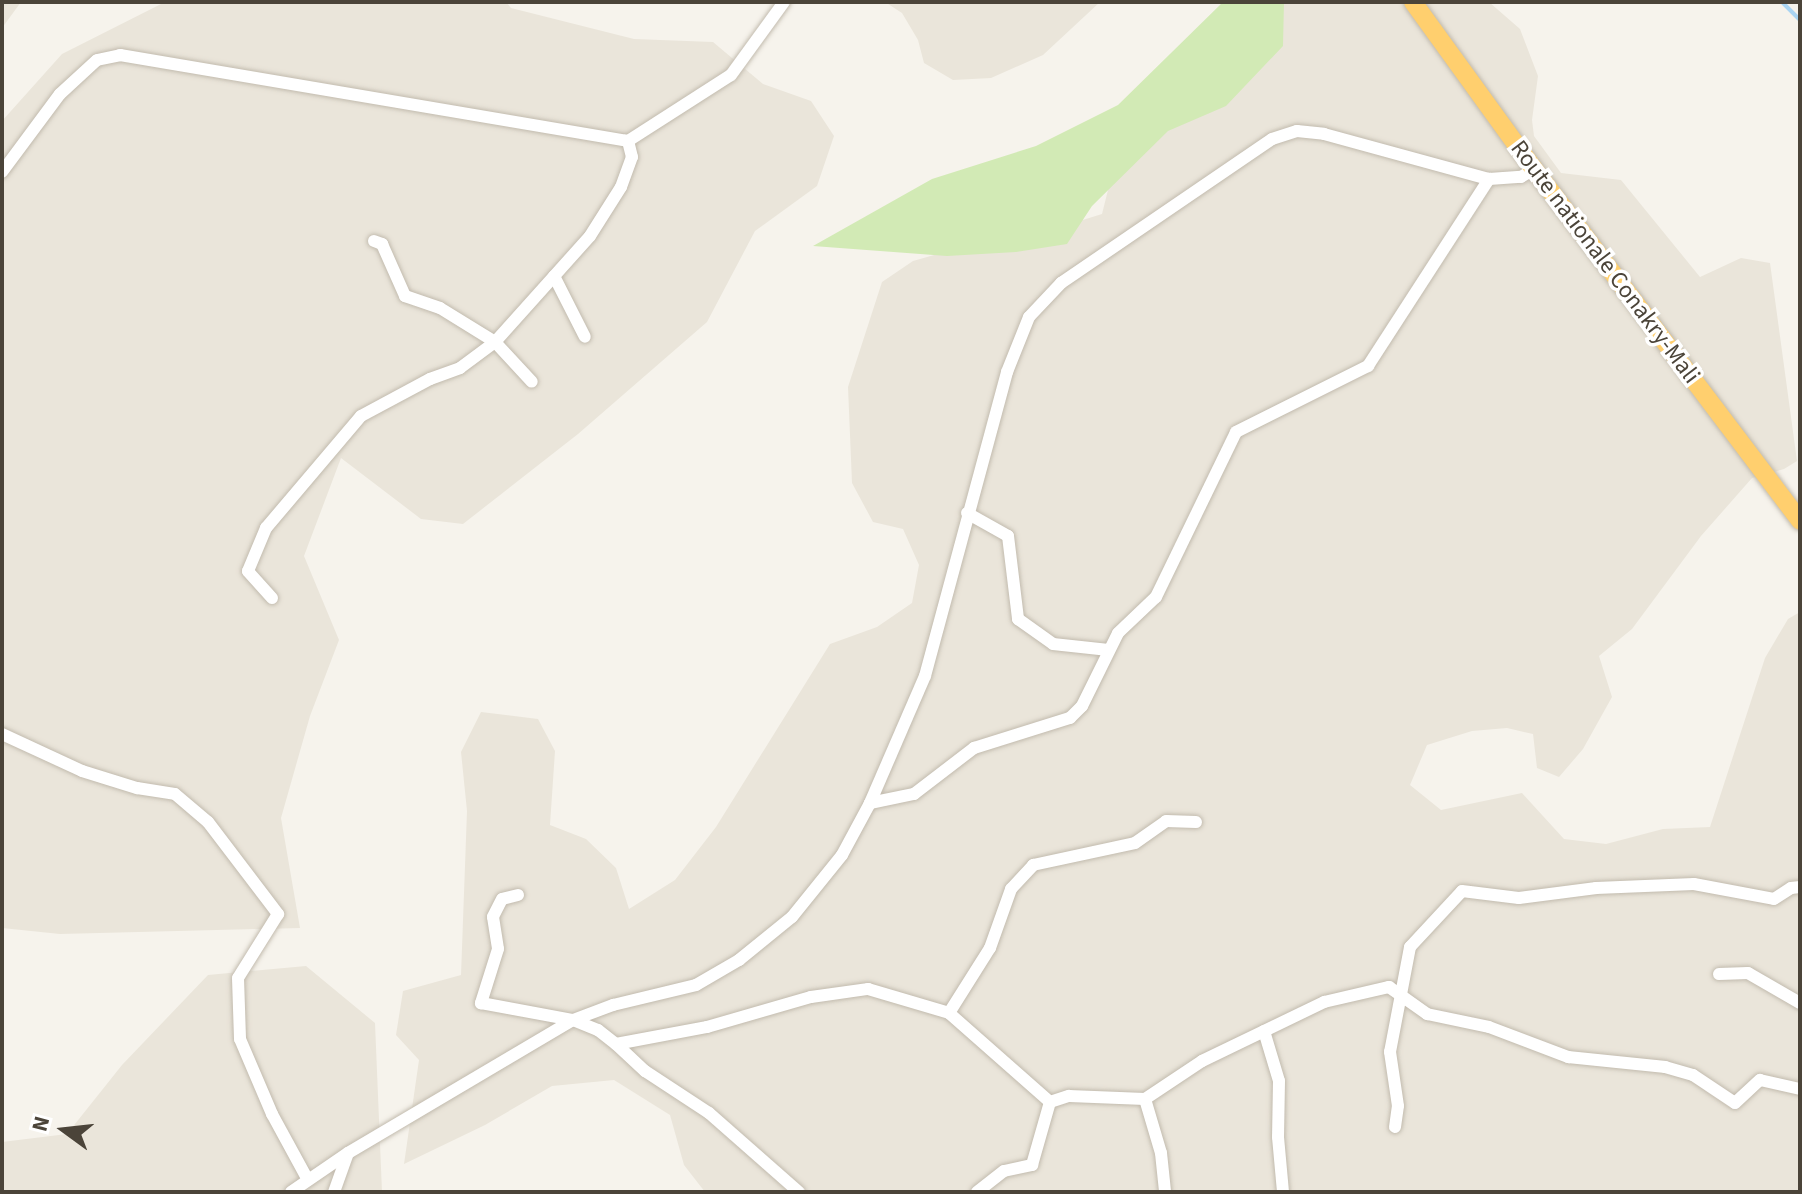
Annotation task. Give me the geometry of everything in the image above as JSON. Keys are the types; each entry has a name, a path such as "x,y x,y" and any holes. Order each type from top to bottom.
{"highway":[{"name":"Route nationale Conakry-Mali","path":"1413,2 1534,169 1800,521"}],"street":[{"path":"2,172 60,94 97,60 120,55 628,141 731,75 784,2"},
{"path":"291,1192 348,1153 573,1020 613,1005 696,985 739,960 792,917 842,855 870,803 925,676 1007,372 1029,317 1061,283 1272,139 1297,131 1324,134 1489,179 1521,177 1534,169"},
{"path":"272,598 248,571 266,528 361,416 430,379 460,368 495,342 590,236 621,187 632,157 628,141"},
{"path":"870,803 914,794 974,748 1070,718 1082,706 1118,633 1156,597 1236,432 1368,366 1489,179"},
{"path":"374,241 382,244 405,296 440,308 495,342 532,382"},
{"path":"554,276 585,337"},
{"path":"967,513 1008,536 1018,619 1053,644 1109,650"},
{"path":"2,734 82,771 137,788 175,794 208,822 278,914 238,978 240,1039 272,1114 308,1180"},
{"path":"949,1013 990,948 1011,889 1033,865 1135,843 1166,821 1196,822"},
{"path":"1395,1127 1398,1106 1390,1052 1410,947 1462,891 1519,898 1596,888 1694,884 1774,899 1791,888 1800,887"},
{"path":"518,895 502,899 493,917 498,949 481,1003 573,1020 598,1030 645,1071 709,1113 799,1192"},
{"path":"1719,974 1748,973 1800,1003"},
{"path":"1050,1102 1069,1096 1145,1099 1202,1061 1324,1002 1389,987 1427,1014 1489,1027 1568,1057 1665,1067 1693,1075 1735,1103 1760,1080 1800,1089"},
{"path":"616,1044 707,1027 811,997 868,989 949,1013 1050,1102"},
{"path":"1264,1031 1279,1081 1278,1137 1283,1192"},
{"path":"1145,1099 1161,1153 1165,1192"},
{"path":"977,1192 1004,1171 1032,1165 1050,1102"},
{"path":"334,1192 348,1153"}],"shaded area":[{"path":"2,2 21,2 2,28"},
{"path":"165,2 506,2 511,8 634,39 713,42 763,84 811,101 834,136 817,186 755,231 707,322 578,434 463,524 421,519 341,458 304,556 339,640 310,716 281,818 300,928 60,934 2,928 2,121 62,54"},
{"path":"885,2 1100,2 1043,55 991,78 953,80 924,63 918,40 902,13"},
{"path":"1274,2 1489,2 1520,29 1538,76 1532,120 1534,136 1561,173 1621,180 1700,277 1741,258 1770,263 1797,461 1784,469 1752,478 1701,536 1632,629 1599,656 1612,697 1583,749 1559,777 1537,768 1533,734 1507,728 1472,731 1427,745 1410,785 1441,810 1522,793 1564,839 1606,844 1663,829 1710,827 1765,658 1788,619 1800,612 1800,1192 705,1192 684,1165 670,1115 614,1080 552,1086 485,1125 404,1164 419,1060 396,1035 403,991 461,975 467,811 461,752 481,712 538,719 555,751 550,825 586,839 616,868 629,909 675,880 716,827 830,644 877,627 912,603 919,565 903,529 873,522 852,483 848,387 882,282 913,261 987,240 1044,232 1102,214 1115,162"},
{"path":"306,966 375,1023 382,1192 2,1192 2,1142 67,1134 122,1065 208,975"}],"green space":[{"path":"1223,2 1284,2 1283,46 1226,106 1168,131 1092,206 1067,244 1016,252 947,256 813,246 932,179 1036,146 1118,105"}],"waterway":[{"path":"1783,3 1800,20"}]}
